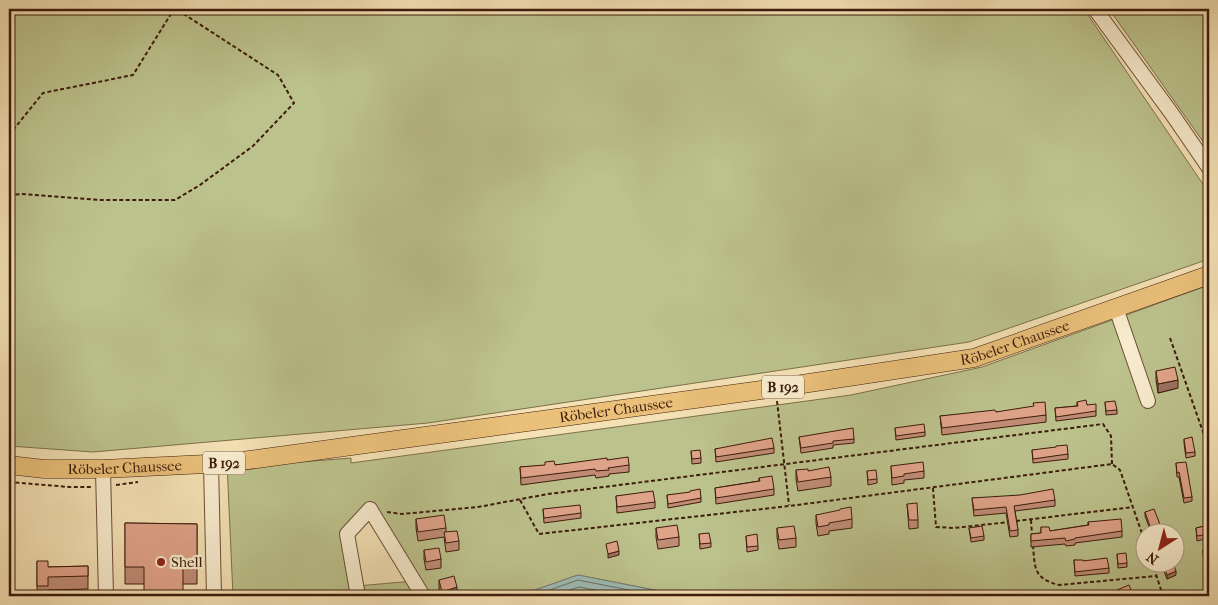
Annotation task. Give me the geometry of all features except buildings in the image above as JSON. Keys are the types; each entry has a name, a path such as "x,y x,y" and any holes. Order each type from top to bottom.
{"main road":[{"name":"Röbeler Chaussee","path":"9,465 44,469 103,469 211,464 776,388 974,358 1209,275"}],"street":[{"path":"1095,9 1209,168"},
{"path":"1116,308 1148,401"},
{"path":"211,464 214,596"},
{"path":"103,469 106,596"},
{"path":"358,596 347,534 370,509 423,596"}],"path":[{"path":"9,135 43,93 132,75 175,9 278,75 294,103 253,146 200,185 175,200 99,200 22,194 9,195"},
{"path":"1170,338 1209,449"},
{"path":"776,388 789,506"},
{"path":"370,509 402,514 478,507 520,499 1104,424 1111,436 1112,464"},
{"path":"520,499 539,534 789,506 1112,464 1120,470 1138,522"},
{"path":"933,487 936,527 954,528 1133,507"},
{"path":"1031,520 1032,535"},
{"path":"1033,544 1035,570 1046,582 1058,585 1156,576"},
{"path":"1155,572 1163,596"}],"green space":[{"path":"9,9 1084,9 1209,193 1209,259 969,342 428,423 93,452 9,446"},
{"path":"1109,9 1209,9 1209,150"},
{"path":"1209,285 1209,596 685,596 578,575 530,592 541,596 233,596 227,463 237,467 351,458 351,463 851,395 982,367","holes":["370,509 414,581 357,586 347,534"]}],"water":[{"path":"578,575 685,596 541,596 529,592"}],"place":[{"name":"Shell","path":"161,562"}]}
